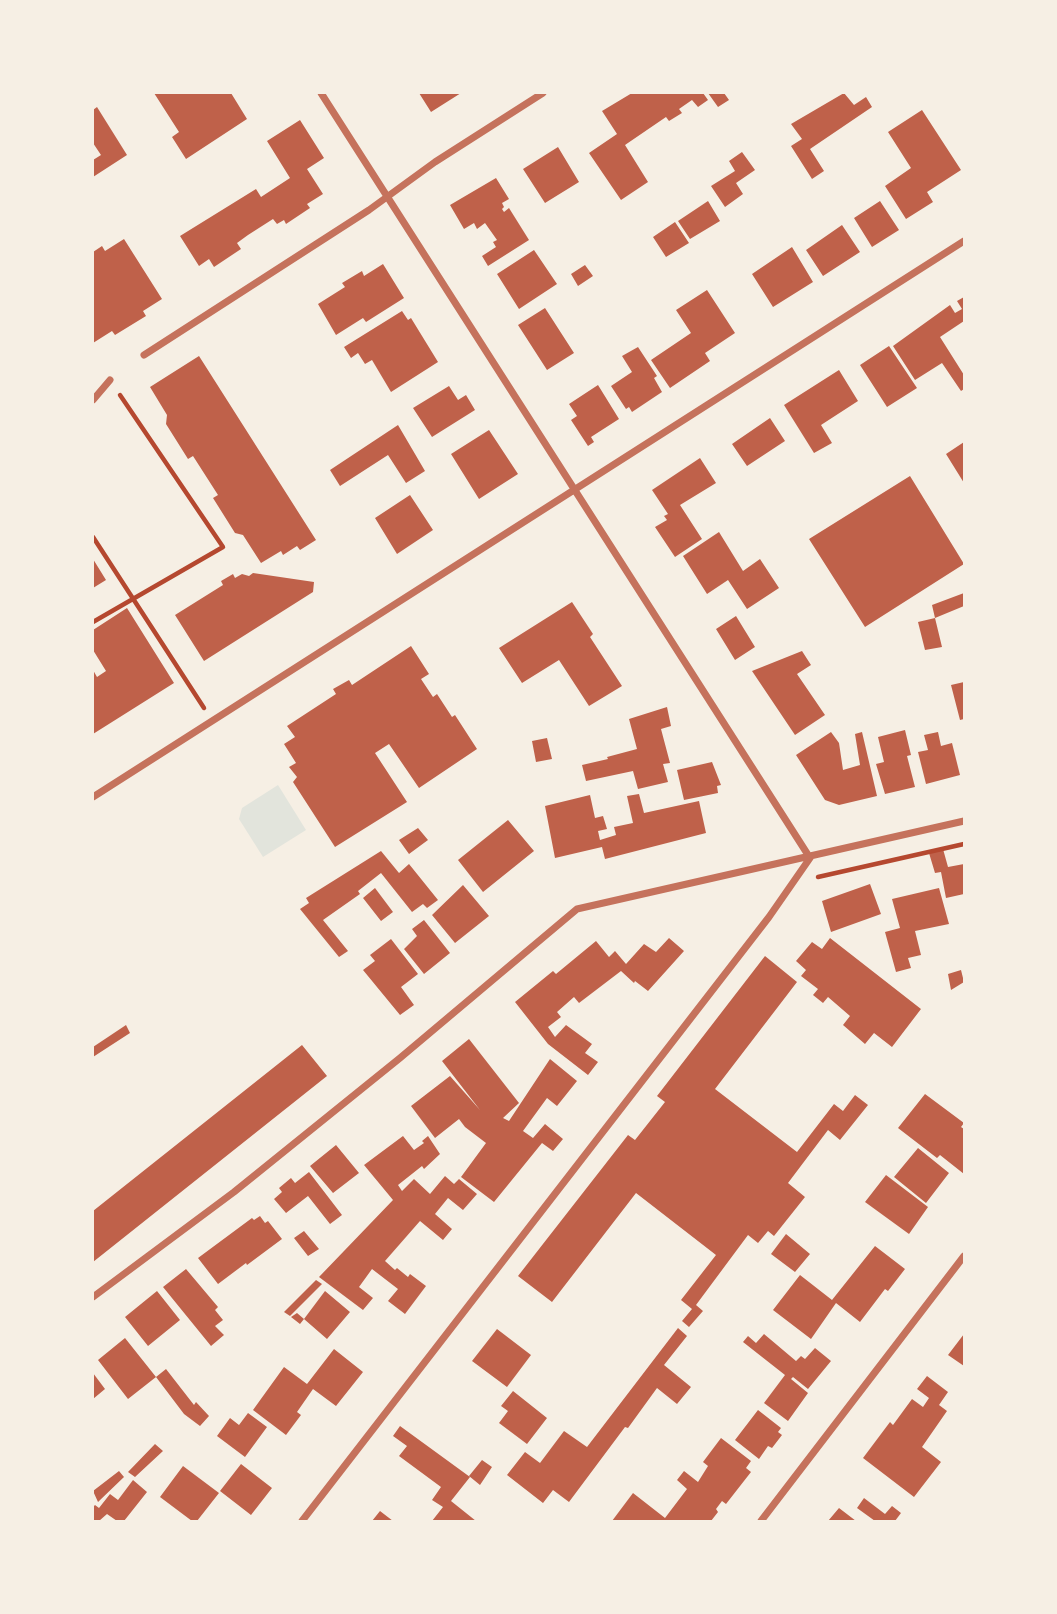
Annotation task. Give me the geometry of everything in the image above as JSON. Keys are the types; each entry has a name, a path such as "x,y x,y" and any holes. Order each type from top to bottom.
{"street":[{"path":"321,93 810,858"},
{"path":"144,355 543,93"},
{"path":"93,797 964,241"},
{"path":"93,400 110,380"},
{"path":"93,1297 244,1183 400,1058 577,909 964,821"},
{"path":"302,1521 794,883 810,858"},
{"path":"761,1521 964,1256"}],"path":[{"path":"93,622 223,547 110,380"},
{"path":"93,537 212,720"},
{"path":"794,883 964,844"}],"shaded area":[{"path":"278,785 306,830 263,857 239,819 242,808"}],"building":[{"path":"154,93 231,93 247,119 186,159 172,137 179,132"},
{"path":"419,93 461,93 431,112"},
{"path":"632,93 703,93 708,100 698,107 692,100 679,109 682,113 669,121 666,117 625,145 648,182 621,200 589,153 617,134 602,111"},
{"path":"708,93 724,93 729,100 718,107"},
{"path":"844,93 854,105 866,97 872,107 810,149 824,171 812,179 791,146 802,139 791,124"},
{"path":"97,107 127,155 93,177 93,160 101,155 93,143 93,110"},
{"path":"922,110 961,170 927,192 933,202 906,219 885,186 911,168 888,132"},
{"path":"300,120 324,158 307,169 323,194 307,204 310,208 286,224 284,220 277,224 273,219 248,235 237,243 241,249 214,267 209,259 199,266 180,236 256,189 261,197 290,178 267,141"},
{"path":"558,147 579,182 545,203 523,169"},
{"path":"742,152 755,170 736,183 743,194 725,207 711,186 735,171 729,161"},
{"path":"496,178 509,199 502,203 502,209 504,212 509,208 529,240 488,266 482,256 496,247 493,242 497,240 485,223 477,229 474,223 464,229 450,205"},
{"path":"708,201 720,221 690,239 678,221"},
{"path":"880,201 899,230 872,247 854,218"},
{"path":"675,222 689,243 666,257 653,237"},
{"path":"842,225 860,252 823,276 806,250"},
{"path":"124,239 162,299 143,311 146,316 115,335 112,331 93,343 93,252 102,246 105,251"},
{"path":"792,247 813,282 773,307 752,274"},
{"path":"534,250 557,284 519,309 497,274"},
{"path":"383,264 404,298 366,322 363,318 336,335 318,304 345,287 342,283 362,271 364,276"},
{"path":"585,265 593,276 578,286 571,274"},
{"path":"707,290 735,333 705,353 710,361 670,388 651,360 691,333 676,310"},
{"path":"964,297 964,321 940,337 964,375 964,389 961,391 942,363 915,380 893,346 950,305 955,313 962,309 957,301"},
{"path":"545,308 574,353 547,370 518,325"},
{"path":"402,311 408,320 411,318 438,362 391,392 372,360 365,364 358,353 351,358 344,347"},
{"path":"889,346 917,388 887,407 860,365"},
{"path":"638,347 657,376 654,378 662,392 632,412 629,407 626,409 611,386 632,372 622,356"},
{"path":"199,356 316,540 300,550 297,546 283,555 281,551 261,563 243,535 235,533 213,498 218,495 193,456 188,459 166,424 167,415 150,387"},
{"path":"839,370 858,401 821,425 832,443 814,453 784,405"},
{"path":"598,385 619,419 591,437 594,442 588,446 571,420 577,416 569,404"},
{"path":"449,386 458,400 466,395 475,410 432,437 413,408"},
{"path":"770,418 785,441 747,466 732,444"},
{"path":"398,425 425,471 406,483 388,455 340,486 330,470"},
{"path":"489,430 518,474 479,499 451,454"},
{"path":"964,442 964,483 946,454"},
{"path":"700,458 716,483 680,505 702,539 675,557 655,527 667,520 664,516 668,514 652,490"},
{"path":"910,476 964,564 865,627 809,539"},
{"path":"410,495 433,530 397,554 375,518"},
{"path":"719,532 743,571 760,559 779,588 747,609 728,580 707,594 683,556"},
{"path":"93,559 106,580 93,588"},
{"path":"253,573 314,582 313,592 204,661 175,615 223,585 221,581 233,574 235,578"},
{"path":"964,593 964,606 935,618 932,605"},
{"path":"572,602 593,634 590,637 622,686 589,706 559,660 522,683 499,648"},
{"path":"127,608 174,683 93,734 93,670 97,677 106,671 93,650 93,630"},
{"path":"736,616 755,647 735,660 716,629"},
{"path":"935,618 942,647 925,650 918,622"},
{"path":"411,646 429,674 421,679 433,697 437,694 452,717 455,715 477,749 419,788 389,744 375,753 407,802 335,847 293,782 297,777 289,767 296,763 284,744 295,737 287,726 336,694 333,689 349,680 352,685"},
{"path":"802,651 811,665 797,674 825,715 795,735 752,671"},
{"path":"964,682 964,719 960,720 951,685"},
{"path":"667,707 671,726 661,729 670,763 663,764 668,782 638,789 633,771 586,781 582,765 637,749 629,719"},
{"path":"905,730 911,755 907,756 915,787 885,794 876,764 884,762 878,737"},
{"path":"831,732 839,743 843,770 860,765 855,734 862,732 877,796 839,805 825,800 796,755"},
{"path":"938,732 941,746 952,743 960,775 926,784 918,752 928,750 924,735"},
{"path":"547,738 552,759 536,762 532,741"},
{"path":"712,762 721,785 717,786 718,793 684,800 677,770"},
{"path":"639,794 644,813 699,801 706,833 605,859 602,847 555,858 545,806 590,795 595,818 603,816 607,829 598,831 600,840 616,835 614,827 633,823 627,796"},
{"path":"508,820 534,851 483,892 458,860"},
{"path":"418,828 428,840 409,854 399,840"},
{"path":"943,849 948,867 964,864 964,894 946,898 941,872 935,873 929,853"},
{"path":"381,851 399,873 409,864 438,900 427,908 423,904 412,912 381,873 358,891 360,894 323,920 348,951 339,957 300,909 309,903 306,898"},
{"path":"870,884 881,914 831,932 822,901"},
{"path":"463,885 489,916 455,943 432,915"},
{"path":"375,888 393,912 381,921 363,898"},
{"path":"939,888 949,924 915,931 921,955 908,958 911,968 896,972 885,932 900,928 892,899"},
{"path":"424,920 450,953 424,974 404,949 417,936 412,929"},
{"path":"669,938 684,951 648,991 621,971 579,1003 574,997 557,1012 561,1017 548,1027 555,1037 566,1025 592,1044 585,1053 598,1062 588,1075 548,1044 515,1002 553,971 556,974 596,941 609,957 615,951 626,964 644,944 656,952"},
{"path":"830,938 921,1009 892,1047 874,1033 865,1044 843,1025 850,1016 828,997 823,1003 813,995 818,989 801,976 806,970 796,961 812,942 822,949"},
{"path":"391,939 418,974 401,987 414,1005 400,1015 363,970 375,961 370,955"},
{"path":"765,956 797,982 715,1089 797,1152 834,1104 843,1111 855,1095 868,1105 840,1140 828,1130 788,1183 805,1197 774,1236 768,1231 758,1243 748,1235 696,1305 703,1311 689,1327 682,1321 692,1309 681,1300 716,1255 636,1193 552,1302 518,1276 628,1135 635,1140 665,1102 657,1096"},
{"path":"961,970 964,982 951,990 948,974"},
{"path":"126,1025 130,1033 93,1057 93,1047"},
{"path":"469,1039 519,1103 503,1118 509,1121 550,1059 577,1081 557,1106 547,1098 523,1131 533,1138 545,1124 563,1139 553,1151 542,1143 494,1202 461,1177 486,1143 459,1119 435,1138 411,1106 450,1076 480,1110 442,1061"},
{"path":"302,1045 327,1076 93,1262 93,1211"},
{"path":"925,1094 964,1123 961,1127 964,1129 964,1174 940,1155 937,1158 898,1128"},
{"path":"403,1136 414,1150 424,1143 422,1141 428,1136 440,1154 424,1169 422,1166 398,1185 402,1191 414,1179 430,1194 445,1176 454,1184 459,1179 477,1194 463,1210 448,1198 435,1214 452,1229 443,1240 420,1221 385,1261 395,1270 397,1268 408,1277 410,1274 426,1286 405,1314 388,1301 398,1289 372,1269 359,1287 373,1298 363,1310 319,1277 393,1200 364,1165"},
{"path":"336,1145 359,1173 333,1193 310,1166"},
{"path":"918,1148 949,1173 926,1203 894,1177"},
{"path":"309,1172 342,1215 330,1224 308,1196 286,1213 274,1199 282,1192 279,1188 291,1178 295,1183"},
{"path":"886,1175 928,1207 909,1234 865,1202"},
{"path":"260,1216 265,1223 268,1221 282,1239 218,1284 198,1258 252,1218 254,1220"},
{"path":"304,1231 319,1249 308,1256 294,1238"},
{"path":"786,1234 810,1254 795,1272 771,1254"},
{"path":"875,1246 905,1269 888,1291 885,1289 860,1322 836,1303 811,1339 773,1310 800,1275 832,1300"},
{"path":"186,1269 218,1307 215,1310 223,1320 215,1326 224,1335 211,1346 163,1287"},
{"path":"316,1280 322,1284 290,1316 284,1312"},
{"path":"157,1291 180,1320 148,1346 125,1317"},
{"path":"325,1291 350,1312 327,1339 304,1319"},
{"path":"297,1313 304,1319 300,1324 291,1317"},
{"path":"678,1328 687,1336 664,1365 691,1387 677,1404 657,1388 569,1502 553,1490 543,1503 507,1475 525,1452 540,1463 564,1431 587,1447"},
{"path":"497,1329 531,1355 507,1387 472,1361"},
{"path":"764,1334 796,1361 801,1356 805,1359 815,1348 831,1361 808,1389 793,1377 791,1379 808,1393 788,1421 764,1403 785,1375 743,1342 748,1336 756,1343"},
{"path":"964,1334 964,1366 948,1355"},
{"path":"125,1338 156,1377 128,1399 98,1360"},
{"path":"334,1349 363,1372 336,1406 313,1389 297,1412 301,1415 286,1435 253,1410 284,1367 307,1384"},
{"path":"166,1369 194,1405 196,1402 209,1416 200,1426 184,1414 156,1377"},
{"path":"93,1373 105,1389 93,1399"},
{"path":"927,1376 948,1392 939,1405 947,1411 922,1447 941,1462 914,1497 863,1458 890,1422 893,1425 912,1399 923,1407 929,1398 917,1389"},
{"path":"513,1391 547,1418 527,1444 499,1423 508,1411 501,1406"},
{"path":"758,1410 781,1428 778,1432 782,1435 772,1448 768,1446 759,1459 735,1440"},
{"path":"248,1413 267,1427 245,1457 217,1436 230,1418 239,1425"},
{"path":"400,1426 470,1477 451,1501 476,1521 432,1521 443,1507 432,1500 441,1487 399,1456 407,1446 393,1436"},
{"path":"721,1438 751,1461 746,1468 751,1472 726,1504 722,1501 711,1521 612,1521 633,1493 665,1518 687,1489 677,1480 684,1471 698,1482 708,1466 703,1462"},
{"path":"155,1444 163,1451 135,1477 128,1472"},
{"path":"482,1460 492,1467 480,1485 469,1476"},
{"path":"241,1464 272,1488 251,1515 220,1491"},
{"path":"183,1466 219,1493 197,1521 192,1521 160,1497"},
{"path":"119,1471 124,1477 98,1502 93,1491"},
{"path":"133,1480 147,1492 124,1521 117,1521 107,1514 99,1521 93,1521 93,1507 95,1505 99,1508 110,1494 118,1500"},
{"path":"864,1498 885,1514 892,1506 901,1513 895,1521 875,1521 857,1508"},
{"path":"839,1508 856,1521 828,1521"},
{"path":"380,1511 393,1521 372,1521"}]}
